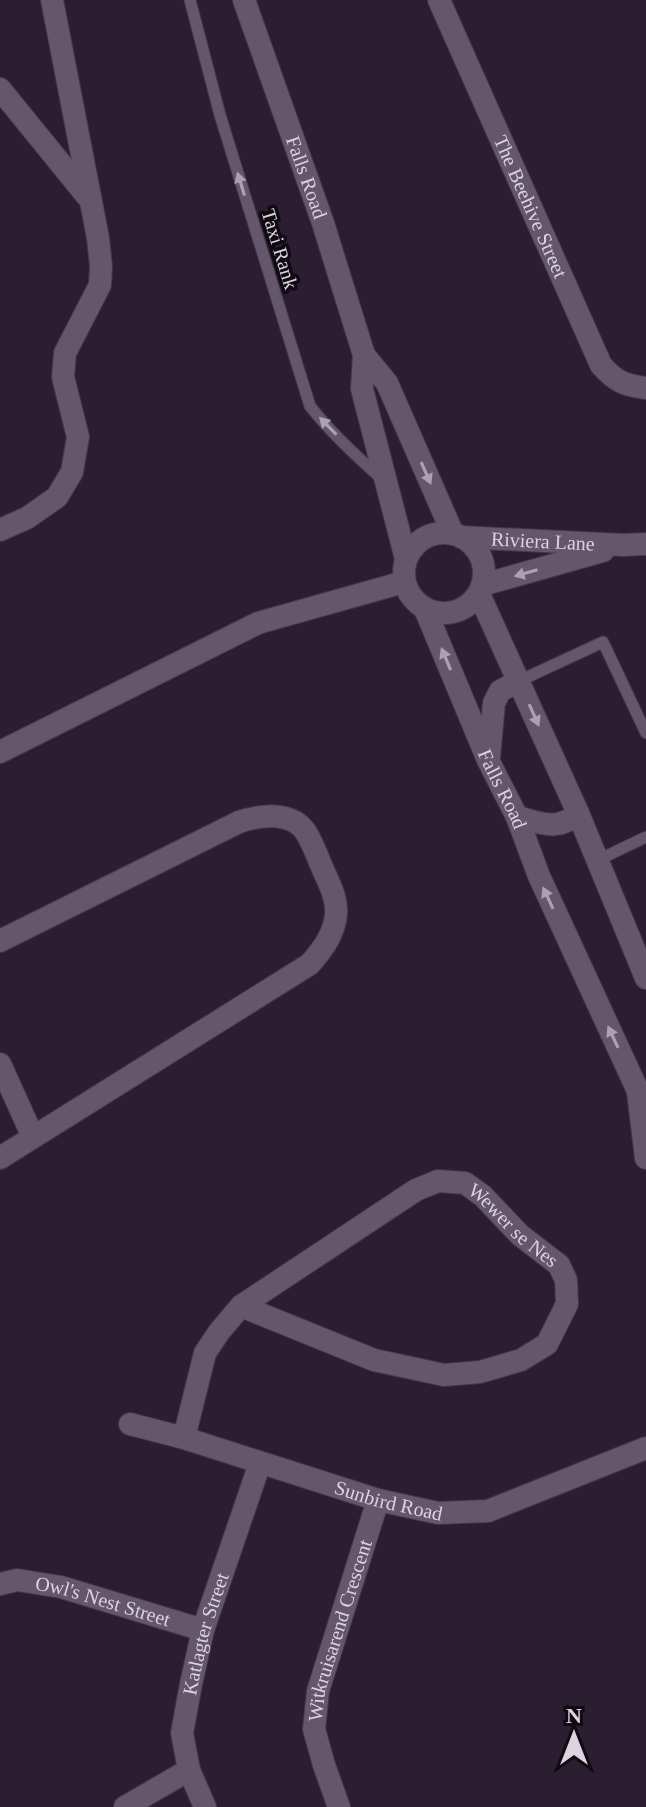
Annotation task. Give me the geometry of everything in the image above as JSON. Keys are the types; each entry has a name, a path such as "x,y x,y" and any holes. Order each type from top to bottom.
{"street":[{"path":"0,530 27,518 57,497 72,472 78,437 63,377 65,353 100,285 101,266 90,200 52,0"},
{"name":"Falls Road","path":"244,0 323,223 364,355 362,389 406,559 404,582 408,593 425,609 488,760 517,817 539,876 642,1098 646,1158"},
{"name":"The Beehive Street","path":"439,0 601,365 626,386 646,388"},
{"path":"0,89 90,200"},
{"name":"Falls Road","path":"364,355 387,383 457,536 476,549 482,561 484,573 481,589 630,941"},
{"path":"406,559 412,549 430,535 442,533 457,536"},
{"name":"Riviera Lane","path":"457,536 635,545"},
{"name":"Riviera Lane","path":"481,589 635,545"},
{"path":"0,752 258,623 404,582"},
{"path":"425,609 437,613 461,610 471,603 481,589"},
{"path":"488,760 494,703 500,691 519,681"},
{"path":"517,817 558,825 570,821 578,813"},
{"path":"0,941 256,816 291,820 305,830 336,905 335,921 326,945 310,964 0,1158"},
{"path":"630,941 646,967"},
{"path":"630,941 646,978"},
{"path":"0,1064 33,1137"},
{"name":"Wewer se Nes","path":"184,1438 205,1353 241,1306 416,1190 438,1181 465,1183 483,1196 520,1235 559,1265 566,1280 567,1304 547,1344 521,1360 480,1372 444,1375 374,1360 241,1306"},
{"name":"Sunbird Road","path":"130,1424 184,1438 378,1500 438,1513 488,1511 645,1450"},
{"name":"Katlagter Street","path":"205,1807 189,1770 182,1733 203,1630 260,1463"},
{"name":"Witkruisarend Crescent","path":"339,1807 314,1729 318,1691 378,1500"},
{"name":"Owl's Nest Street","path":"0,1584 17,1580 61,1587 203,1630"},
{"path":"125,1807 189,1770"}],"lane":[{"name":"Taxi Rank","path":"190,0 220,115 310,406 384,480"},
{"path":"519,681 603,642 646,733"},
{"path":"598,860 646,837"}]}
